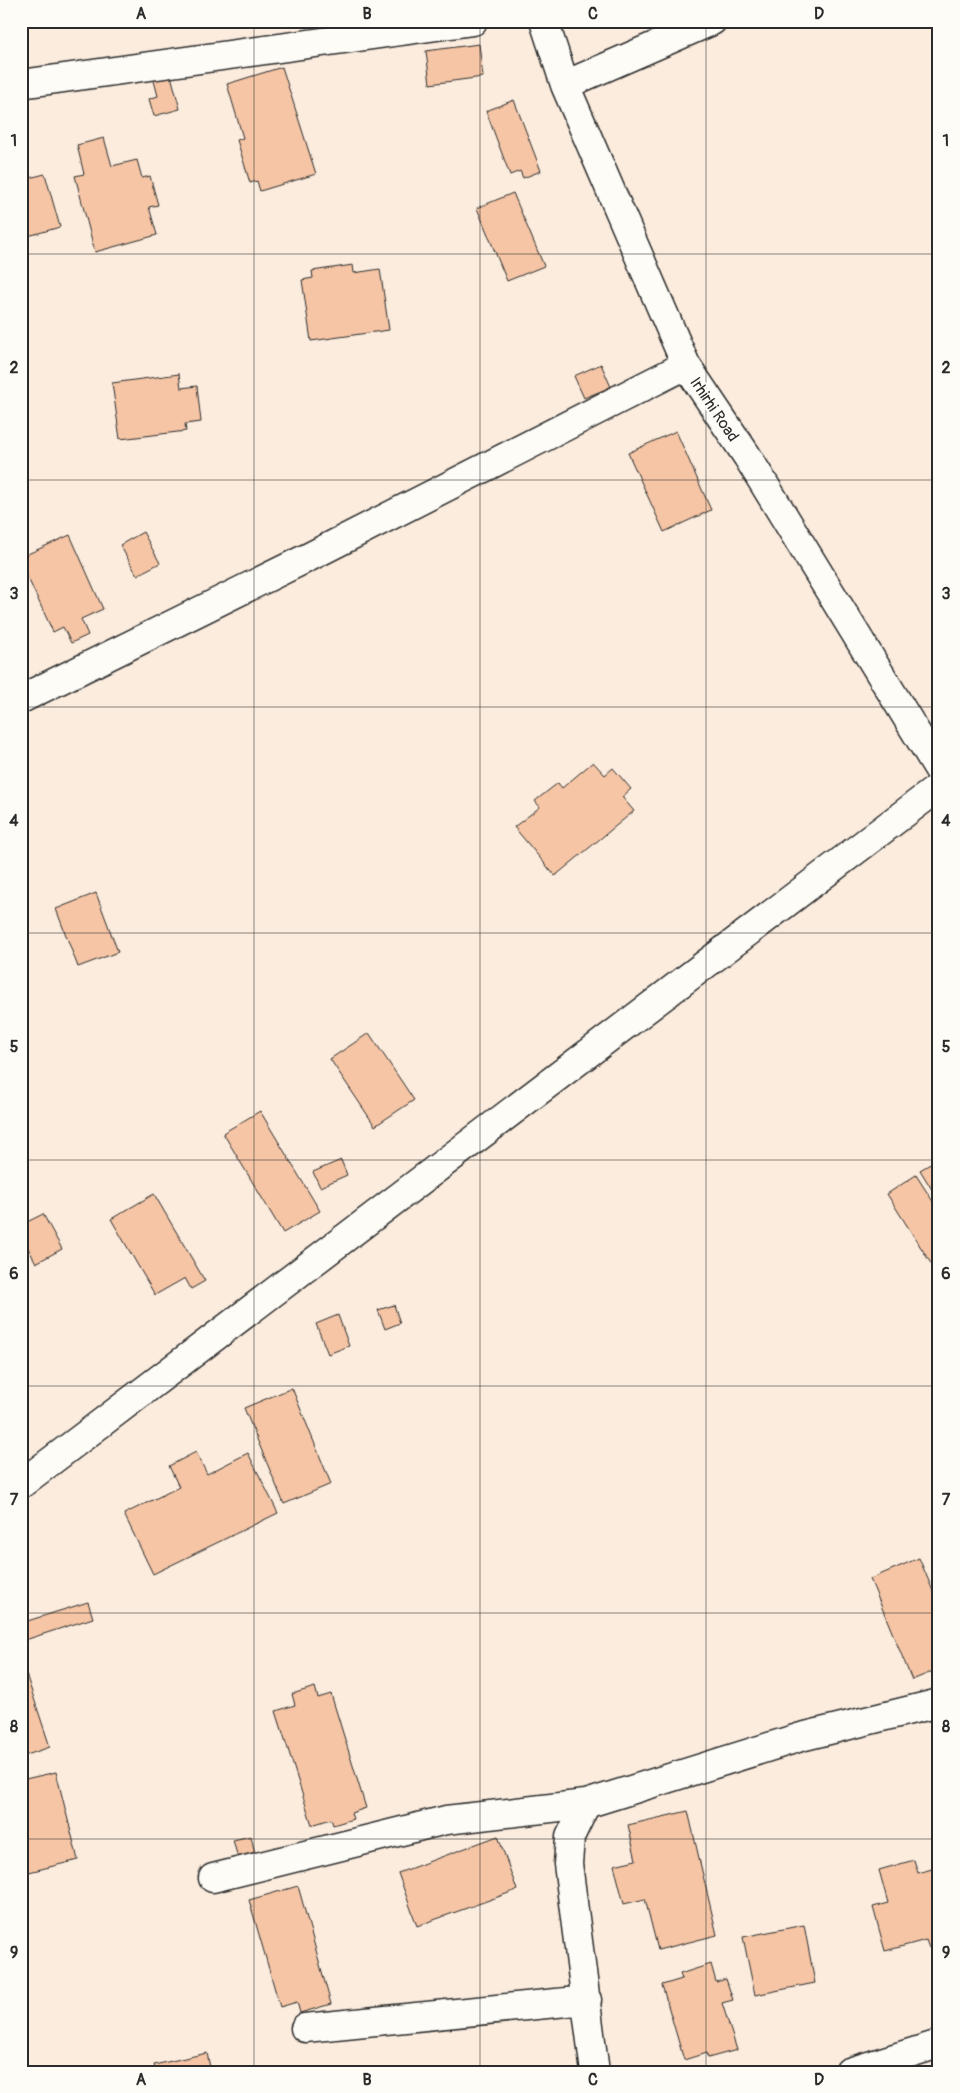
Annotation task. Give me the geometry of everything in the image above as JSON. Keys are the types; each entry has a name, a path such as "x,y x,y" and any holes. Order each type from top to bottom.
{"street":[{"path":"21,84 473,21"},
{"name":"Irhirhi Road","path":"544,21 565,85 686,365 747,456 939,770"},
{"path":"565,85 712,21"},
{"path":"21,699 312,556 686,365"},
{"path":"21,1484 939,787"},
{"path":"213,1878 446,1820 586,1804 802,1737 939,1703"},
{"path":"586,1804 570,1837 568,1864 595,2072"},
{"path":"305,2028 587,2000"},
{"path":"849,2072 939,2044"}],"building":[{"path":"479,44 483,77 430,84 426,51"},
{"path":"282,67 316,174 260,191 257,181 250,183 237,140 243,138 227,84"},
{"path":"170,72 180,109 154,116 149,99 158,96 153,77"},
{"path":"514,100 541,171 523,178 520,171 510,175 486,111"},
{"path":"104,138 112,166 137,160 142,178 150,176 158,205 149,207 157,235 95,252 75,176 84,174 77,145"},
{"path":"45,174 60,227 21,238 21,180"},
{"path":"513,193 544,266 507,281 477,208"},
{"path":"353,265 354,273 380,269 389,330 311,341 302,280 313,278 312,271"},
{"path":"601,364 611,387 584,398 574,376"},
{"path":"179,374 181,388 197,386 201,422 185,424 186,431 120,439 112,383"},
{"path":"676,431 711,510 664,532 628,453"},
{"path":"143,532 160,563 137,575 120,545"},
{"path":"70,535 103,609 81,619 88,635 71,643 63,627 53,632 21,563 21,557"},
{"path":"593,762 605,775 613,768 631,789 622,797 634,811 555,876 514,827 540,807 535,801 558,783 562,788"},
{"path":"96,893 118,952 78,967 56,909"},
{"path":"369,1033 414,1100 375,1126 330,1059"},
{"path":"260,1111 320,1211 283,1233 223,1133"},
{"path":"939,1159 939,1201 920,1170"},
{"path":"341,1160 347,1175 320,1187 313,1172"},
{"path":"916,1175 939,1211 939,1271 937,1273 887,1194"},
{"path":"154,1194 205,1281 191,1289 185,1278 155,1295 111,1219"},
{"path":"43,1214 62,1249 36,1263 21,1235 21,1225"},
{"path":"394,1305 400,1323 385,1329 378,1310"},
{"path":"338,1315 349,1346 328,1354 316,1324"},
{"path":"292,1388 331,1484 284,1504 244,1408"},
{"path":"196,1452 207,1474 248,1453 278,1513 153,1574 124,1514 179,1487 169,1466"},
{"path":"939,1545 939,1560 933,1548"},
{"path":"919,1558 939,1605 939,1669 912,1680 870,1579"},
{"path":"88,1602 93,1618 25,1640 21,1623"},
{"path":"21,1659 50,1747 21,1757"},
{"path":"315,1687 318,1698 331,1694 366,1808 351,1813 353,1819 333,1825 331,1819 312,1825 276,1711 295,1705 292,1694"},
{"path":"56,1772 78,1860 25,1873 21,1859 21,1780"},
{"path":"688,1811 717,1935 658,1950 645,1899 624,1904 614,1865 636,1860 628,1825"},
{"path":"251,1836 256,1858 239,1862 233,1840"},
{"path":"498,1836 517,1890 417,1926 398,1873"},
{"path":"914,1860 918,1873 939,1867 939,1945 929,1948 926,1940 885,1951 873,1907 888,1903 879,1870"},
{"path":"298,1886 331,2004 300,2013 297,2002 280,2007 249,1900"},
{"path":"804,1925 815,1983 755,1995 743,1937"},
{"path":"711,1964 716,1982 726,1979 733,2000 722,2003 737,2050 708,2058 706,2053 684,2060 662,1985 682,1979 680,1974"},
{"path":"207,2053 211,2072 156,2072 154,2065"}]}
